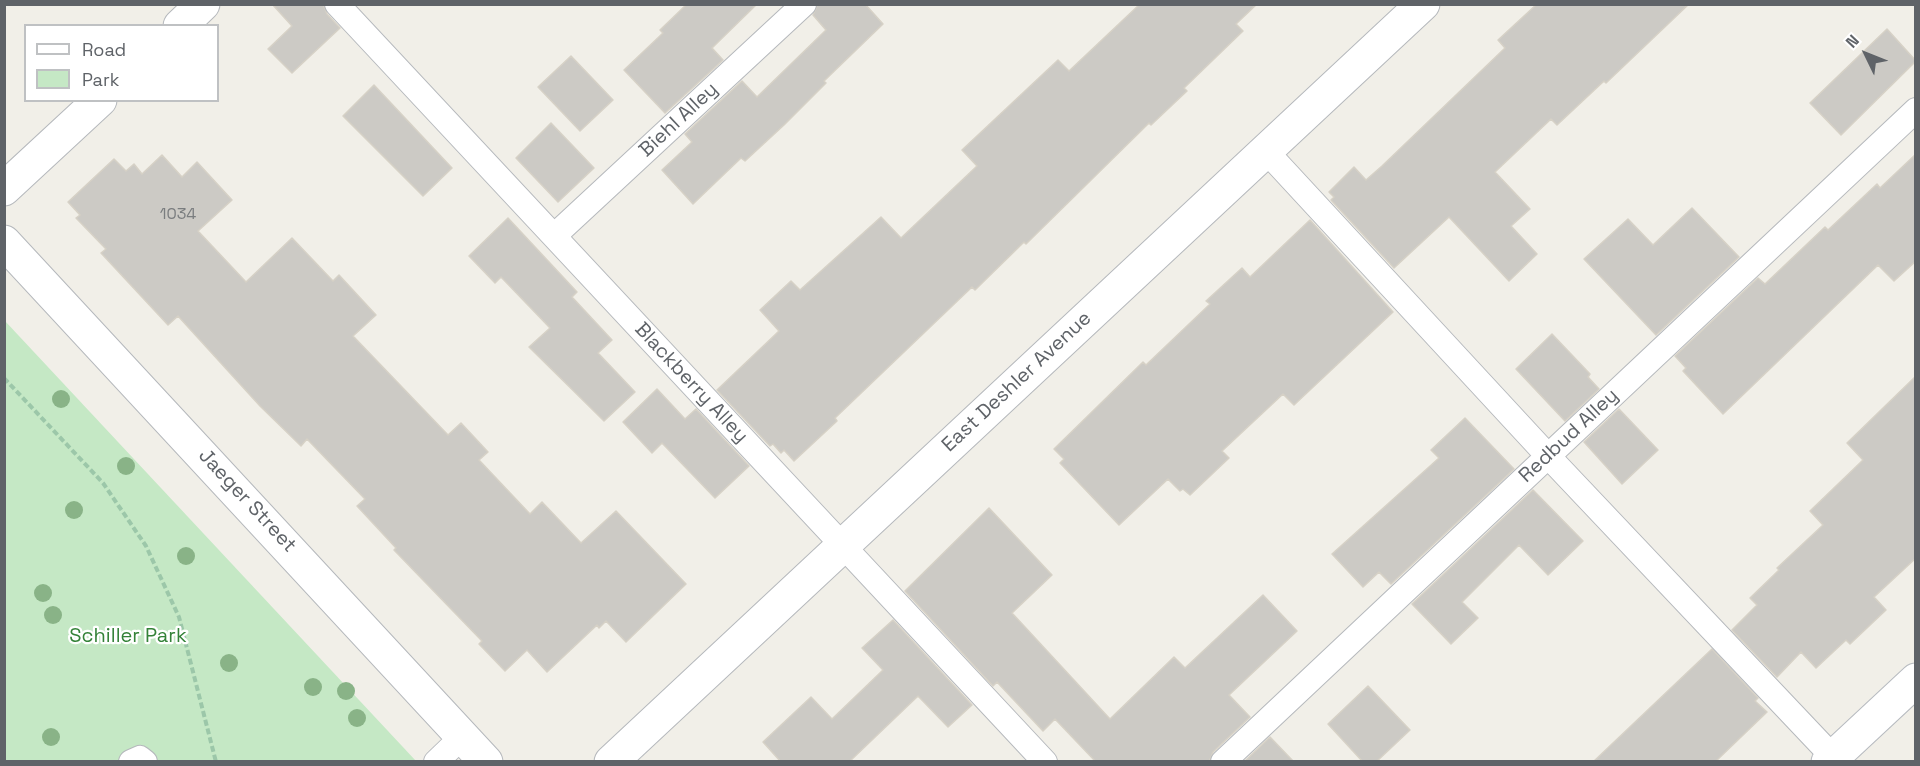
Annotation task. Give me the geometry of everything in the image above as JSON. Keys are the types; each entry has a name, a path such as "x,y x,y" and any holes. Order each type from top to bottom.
{"street":[{"path":"182,24 202,4"},
{"name":"East Deshler Avenue","path":"611,762 1423,4"},
{"path":"4,189 98,102"},
{"name":"Jaeger Street","path":"4,242 486,762"},
{"path":"1831,759 1916,680"}],"lane":[{"name":"Blackberry Alley","path":"337,4 1045,762"},
{"name":"Biehl Alley","path":"554,236 804,4"},
{"name":"Redbud Alley","path":"1223,762 1916,110"},
{"path":"1265,150 1831,759"},
{"path":"436,762 463,736"}],"path":[{"path":"4,378 103,483 146,546 179,617 216,762"}],"green space":[{"name":"Schiller Park","path":"5,321 416,761 5,761"}],"building":[{"path":"272,4 323,4 327,14 340,28 292,73 268,49 292,26"},
{"path":"687,4 757,4 712,48 723,60 665,113 624,70 663,33 660,30"},
{"path":"818,4 865,4 883,24 824,81 826,83 784,125 745,161 741,158 693,204 662,170 692,142 685,134 742,81 757,97 826,30 813,15"},
{"path":"1140,4 1257,4 1236,24 1243,31 1184,88 1187,91 1151,125 1149,123 1026,244 1024,242 975,290 972,287 835,418 837,421 794,461 784,450 781,453 773,444 770,446 717,390 779,331 760,310 791,281 800,290 881,217 901,238 977,166 962,150 1058,60 1069,71"},
{"path":"1537,4 1689,4 1606,83 1604,81 1557,125 1551,119 1495,172 1530,209 1511,226 1537,254 1509,281 1449,217 1394,268 1331,200 1334,197 1329,192 1354,167 1366,180 1382,166 1505,48 1498,40"},
{"path":"1887,29 1916,61 1841,135 1810,103"},
{"path":"571,56 613,100 580,131 538,87"},
{"path":"374,85 452,168 423,196 343,116"},
{"path":"551,123 594,168 558,202 516,158"},
{"path":"1916,154 1916,261 1894,281 1878,265 1723,414 1683,371 1686,368 1675,356 1758,278 1765,284 1825,227 1828,230 1877,184 1880,188"},
{"path":"162,155 182,177 197,162 232,200 198,231 246,282 292,238 333,281 339,275 376,315 353,336 448,435 461,423 488,452 479,460 530,514 542,502 581,543 616,511 686,584 626,642 606,621 599,628 597,625 547,672 527,650 505,671 479,644 482,641 394,550 396,548 357,506 365,499 307,439 301,446 260,406 178,316 168,325 101,253 106,249 76,218 80,215 68,202 114,159 126,171 134,164 142,174"},
{"path":"1692,208 1739,257 1656,335 1584,259 1628,219 1653,245"},
{"path":"508,218 577,292 572,297 612,340 598,353 635,392 604,421 529,347 550,328 501,277 495,283 469,256"},
{"path":"1310,220 1393,312 1294,405 1283,394 1222,451 1229,458 1190,495 1183,489 1180,491 1168,479 1119,525 1060,463 1064,459 1054,449 1143,362 1146,365 1210,304 1206,301 1242,268 1250,277"},
{"path":"1552,334 1590,374 1588,377 1599,389 1565,421 1516,369"},
{"path":"1916,376 1916,558 1874,597 1886,610 1850,644 1846,640 1816,668 1801,652 1777,677 1732,630 1757,605 1750,598 1779,570 1777,568 1823,525 1810,511 1863,460 1847,443"},
{"path":"657,389 685,419 696,409 749,466 715,498 662,443 652,453 623,422"},
{"path":"1619,409 1658,450 1622,484 1584,442"},
{"path":"1465,418 1514,469 1391,584 1379,572 1363,587 1332,554 1439,458 1431,450"},
{"path":"1533,490 1583,541 1548,575 1519,545 1462,602 1478,618 1451,644 1412,604"},
{"path":"989,508 1052,575 1012,613 1110,719 1174,657 1185,668 1263,595 1297,631 1229,695 1250,717 1213,752 1209,762 1096,762 1055,719 1043,731 997,682 993,686 905,591"},
{"path":"893,620 972,705 948,727 918,696 849,762 781,762 763,742 811,697 832,719 883,670 862,648"},
{"path":"1712,649 1758,698 1755,701 1767,712 1715,762 1593,762"},
{"path":"1368,686 1410,730 1376,762 1363,762 1328,724"},
{"path":"1270,737 1294,762 1244,762"}]}
